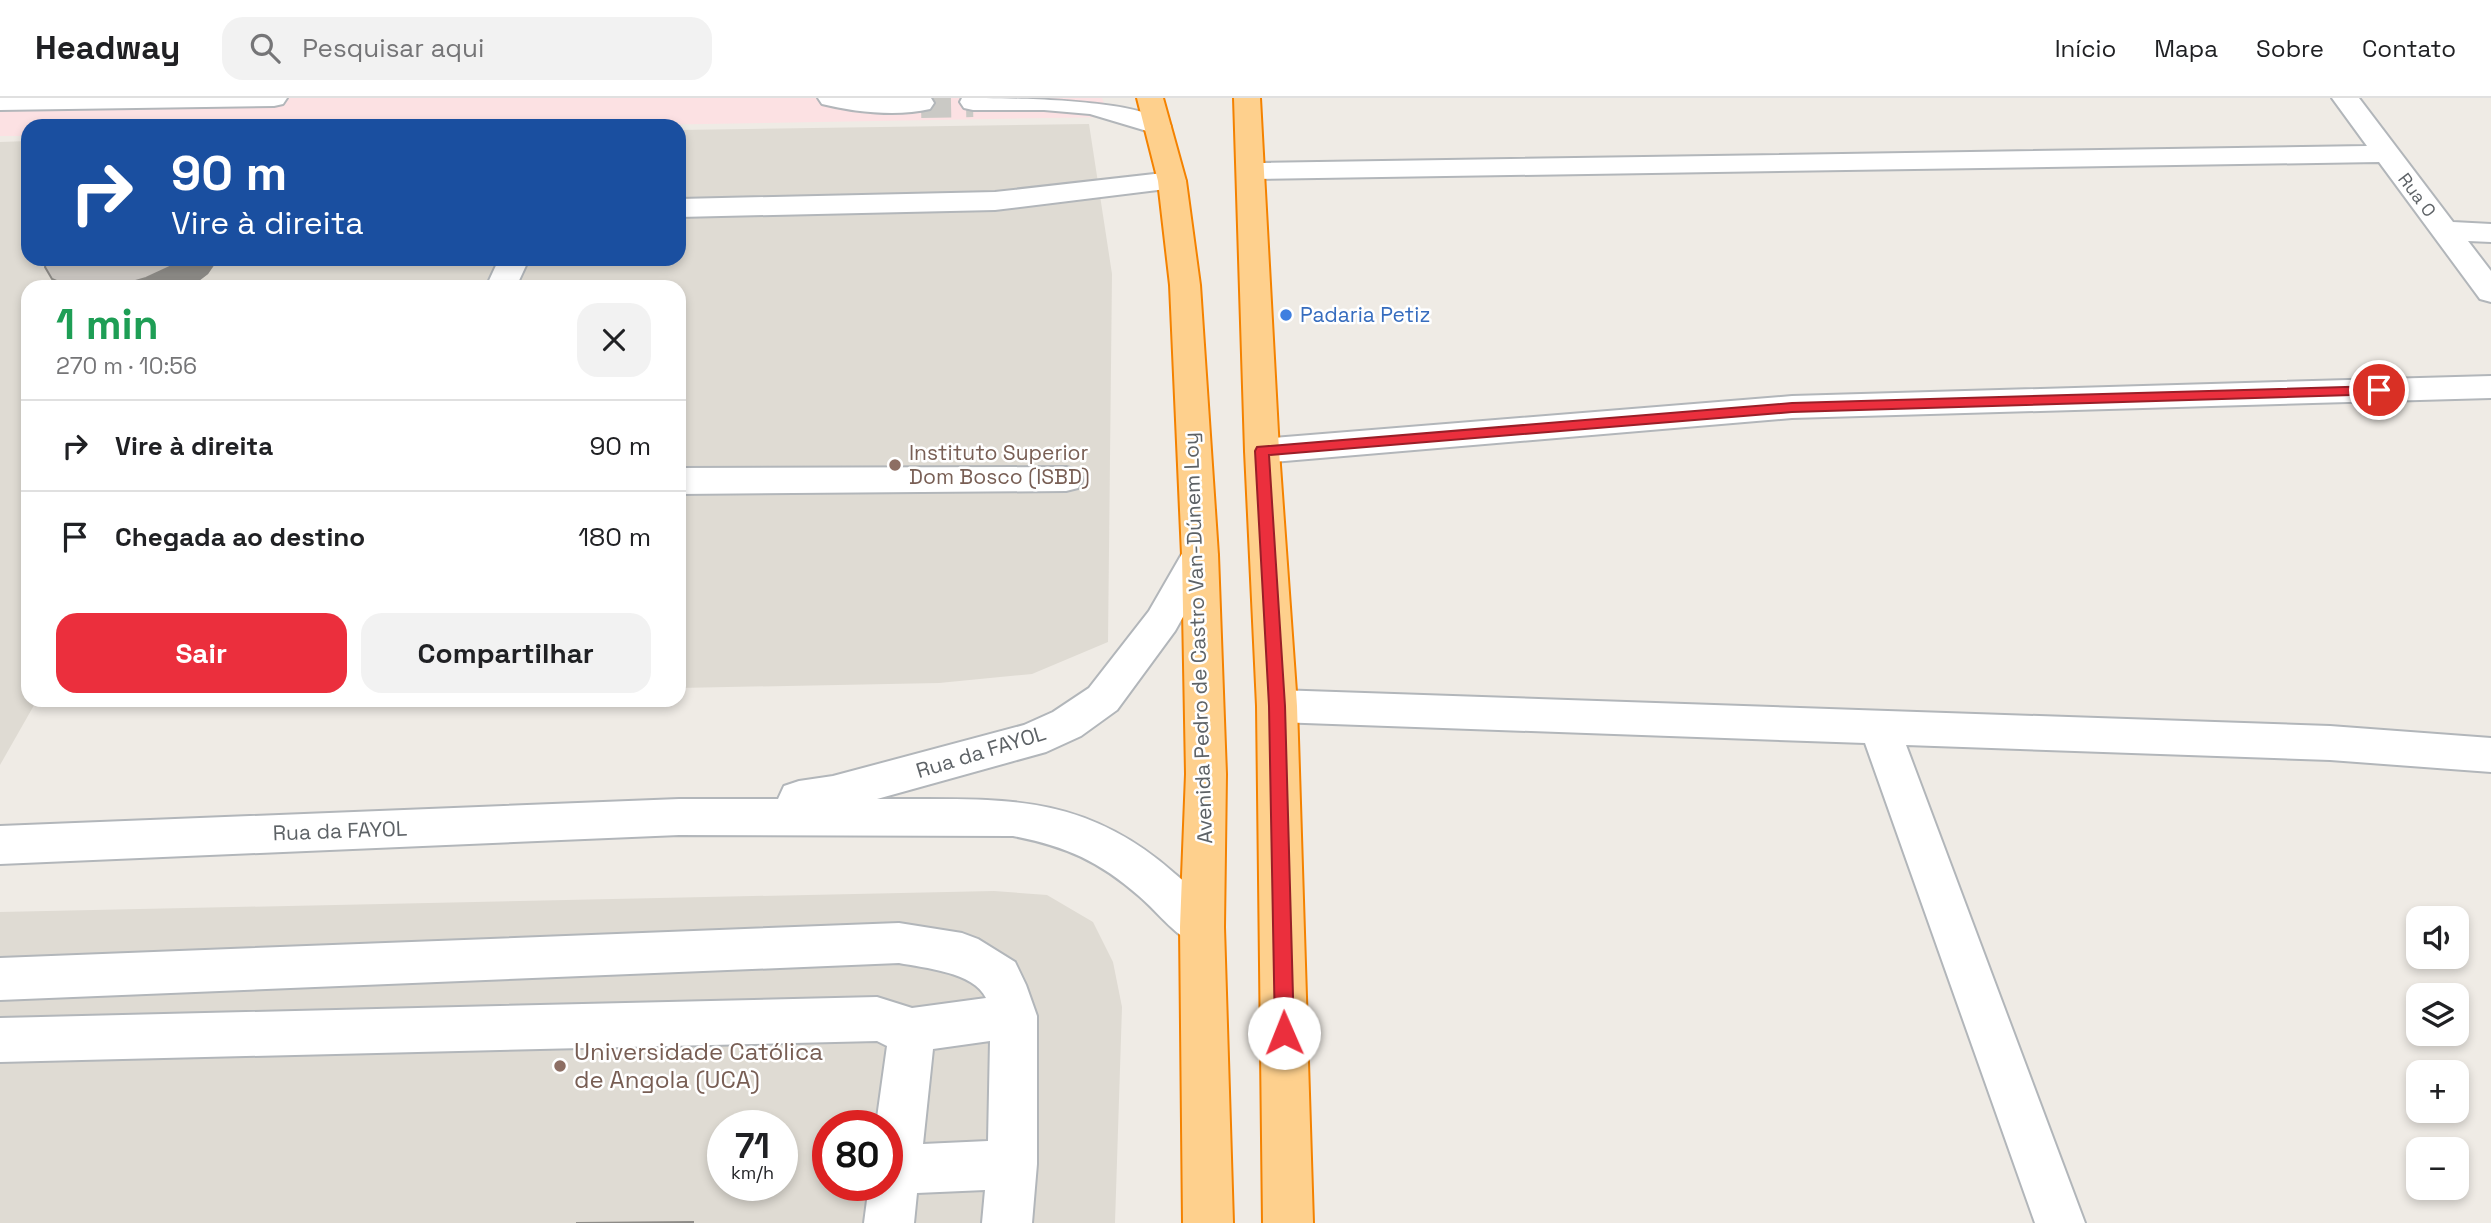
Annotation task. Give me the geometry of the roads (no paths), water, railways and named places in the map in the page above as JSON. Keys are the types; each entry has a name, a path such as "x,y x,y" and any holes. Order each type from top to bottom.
{"highway":[{"path":"1247,98 1262,451 1277,706 1288,1223"},
{"name":"Avenida Pedro de Castro Van-Dúnem Loy","path":"1154,112 1172,181 1185,285 1200,555 1206,774 1202,927 1208,1223"}],"street":[{"path":"0,102 274,98"},
{"path":"831,98 867,103 921,103"},
{"name":"Rua O","path":"2345,98 2491,292"},
{"path":"992,101 1056,101 1132,115 1154,112"},
{"path":"1251,171 2386,154"},
{"path":"686,208 995,201 1172,181"},
{"path":"2443,230 2491,233"},
{"path":"1262,451 1792,407 2491,387"},
{"path":"686,481 1066,479"},
{"name":"Rua da FAYOL","path":"680,817 833,794 1032,740 1067,724 1103,699 1163,621 1200,555"},
{"path":"1277,706 2330,743 2491,755"},
{"path":"1879,727 2060,1223"},
{"name":"Rua da FAYOL","path":"0,845 680,817 1013,818 1062,828 1109,847 1163,889 1202,927"},
{"path":"0,979 899,943 962,954 999,977 1014,1016 1012,1164 1007,1223"},
{"path":"906,1031 1014,1016"},
{"path":"0,1041 877,1019 893,1022 906,1031 910,1046 902,1110"},
{"path":"903,1170 1012,1164"},
{"path":"889,1223 891,1201"}],"tunnel":[{"path":"921,103 973,102"}],"place":[{"name":"Padaria Petiz","path":"1286,315"},
{"name":"Instituto Superior Dom Bosco (ISBD)","path":"895,465"},
{"name":"Universidade Católica de Angola (UCA)","path":"560,1066"}]}
